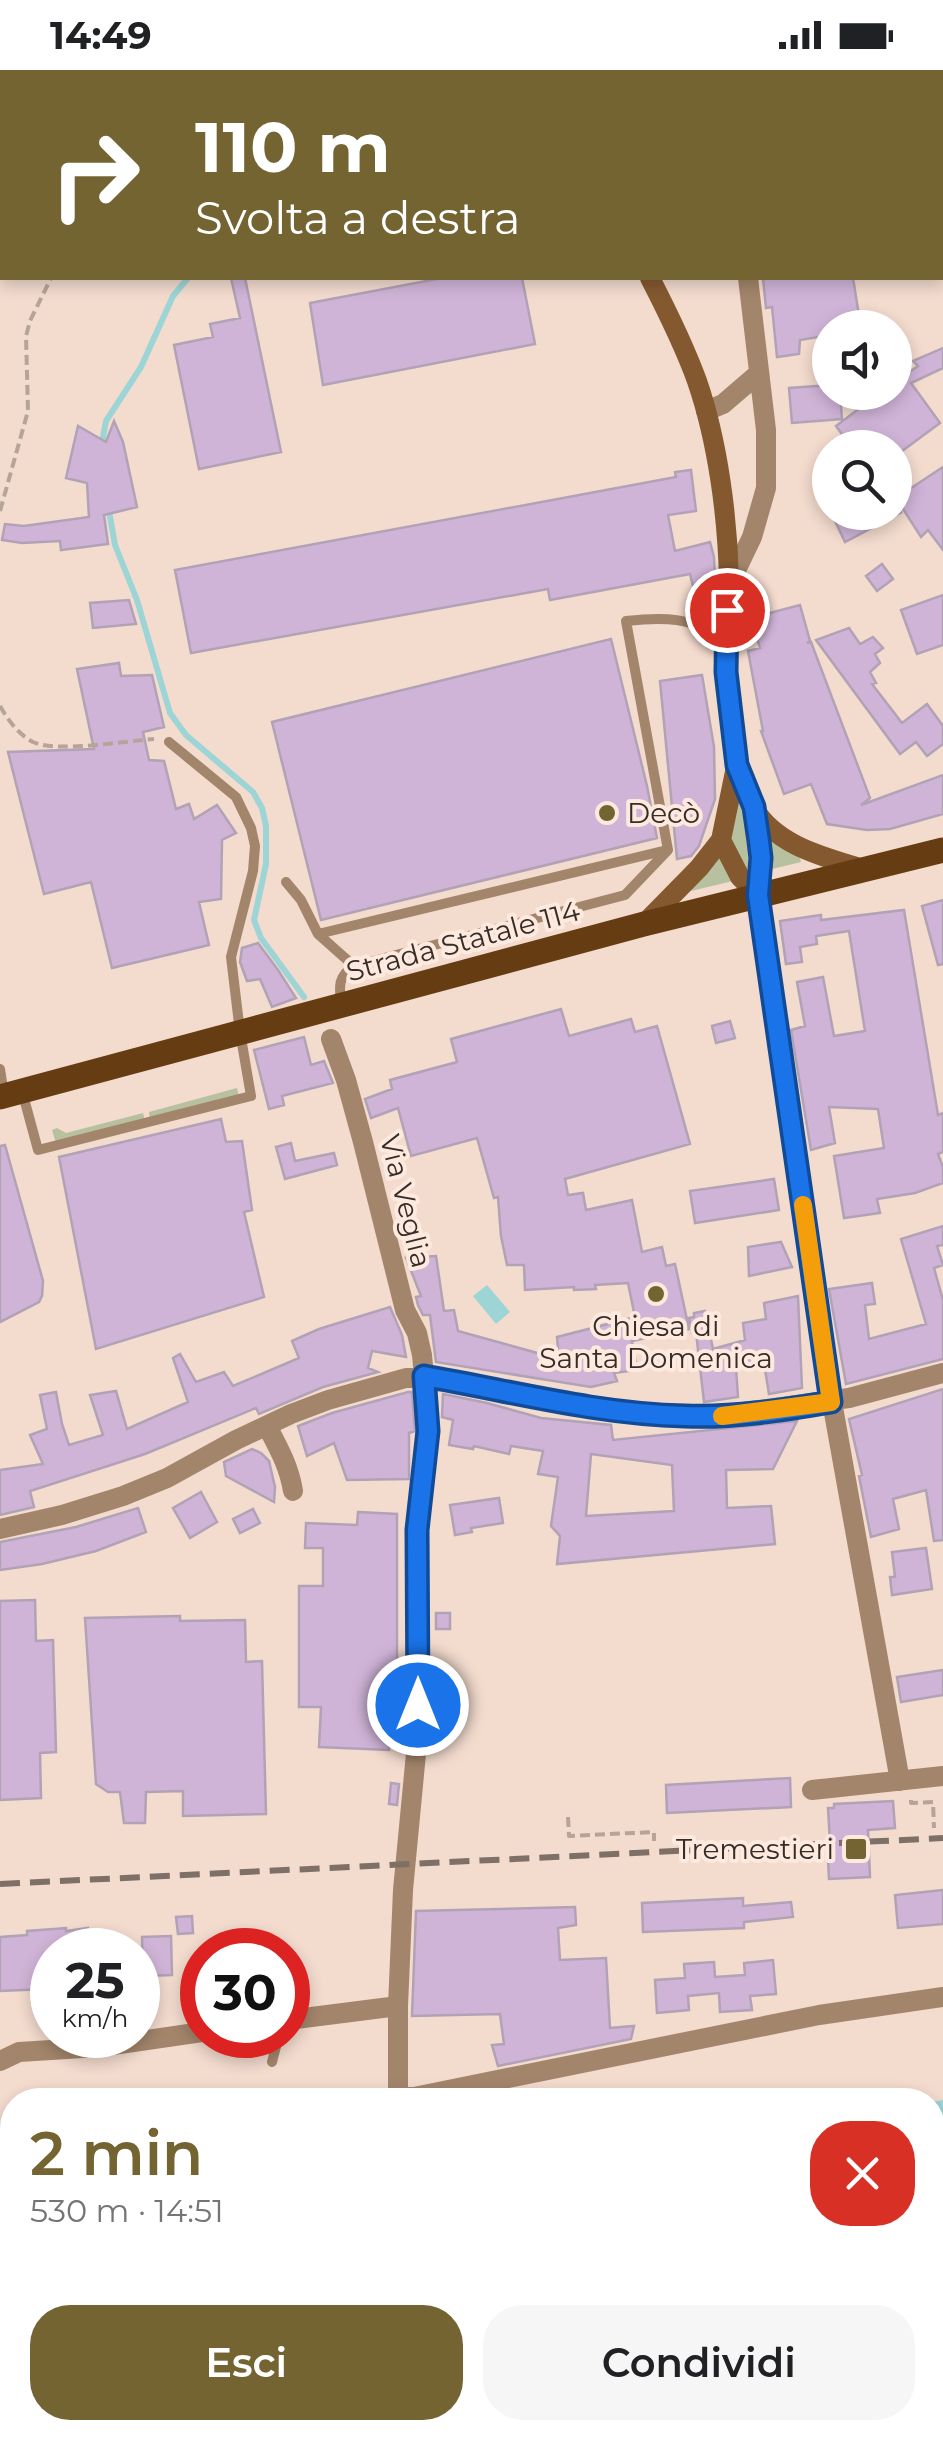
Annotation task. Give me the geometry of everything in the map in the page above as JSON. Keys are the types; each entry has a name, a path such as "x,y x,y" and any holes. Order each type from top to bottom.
{"main road":[{"name":"Strada Statale 114","path":"9,1094 644,924 943,850"}],"street":[{"path":"651,280 680,338 706,411 722,499 729,585 726,672 737,765 754,807 761,858 758,895 831,1402 900,1781"},
{"path":"729,585 752,537 766,488 767,446 748,280"},
{"path":"706,411 723,404 759,373"},
{"path":"644,924 721,840 737,765"},
{"path":"754,807 775,831 800,848 863,868"},
{"path":"721,840 740,877 758,895"},
{"name":"Via Veglia","path":"331,1039 346,1080 406,1310 417,1333 428,1431 417,1530 418,1722 403,1890 398,2088"},
{"path":"0,1530 91,1507 146,1488 266,1426 328,1400 406,1378 424,1376 556,1402 657,1415 713,1416 831,1402 943,1372"},
{"path":"266,1426 284,1458 293,1491"},
{"path":"812,1790 943,1776"},
{"name":"Via Veglia","path":"458,2088 818,2015 943,1997"},
{"path":"310,2017 398,2006"},
{"path":"0,2060 19,2052 99,2047 180,2035"}],"lane":[{"path":"668,850 626,621 680,619 725,635"},
{"path":"0,1068 38,1150 250,1096 231,957 253,871 255,846 251,828 236,797 168,742"},
{"path":"318,934 668,850"},
{"path":"341,1005 338,985 344,972 354,966 625,895 668,850"},
{"path":"286,882 301,900 318,934 354,966"},
{"path":"272,2062 273,2058"}],"path":[{"path":"0,512 28,411 26,336 50,280"},
{"path":"0,706 16,729 32,741 50,747 155,739 168,742"},
{"path":"911,1800 932,1802 934,1828"},
{"path":"568,1817 569,1836 654,1832 654,1841"}],"green space":[{"path":"738,801 750,843 749,871 731,839"},
{"path":"766,837 800,858 801,862 768,870"},
{"path":"717,854 733,881 691,891 691,888"},
{"path":"237,1088 239,1097 150,1119 149,1112"},
{"path":"143,1113 145,1121 56,1143 52,1130 57,1128 66,1133"}],"water":[{"path":"487,1285 510,1312 496,1324 473,1296"}],"building":[{"path":"231,280 245,280 281,452 199,469 174,345 213,337 210,324 240,318"},
{"path":"431,280 522,280 535,344 323,385 310,303"},
{"path":"763,280 853,280 858,310 812,310 812,338 800,340 799,354 777,357 772,307 766,308"},
{"path":"943,348 943,368 912,383 912,370 918,366 913,361"},
{"path":"912,384 940,423 912,444 912,430 839,430 836,426 857,410 912,410"},
{"path":"812,386 812,410 841,410 842,419 792,423 789,388"},
{"path":"114,421 123,442 137,507 104,515 108,544 61,550 60,541 2,540 5,524 24,526 89,517 87,483 66,478 78,426 106,442"},
{"path":"943,467 943,550 928,530 921,537 912,523 912,487"},
{"path":"691,470 696,511 668,515 675,551 710,542 715,581 693,586 690,574 550,600 548,589 191,653 175,570 676,477 675,472"},
{"path":"839,530 868,530 845,542"},
{"path":"882,564 893,579 877,591 866,576"},
{"path":"943,595 943,645 917,654 901,610"},
{"path":"129,600 136,624 93,628 90,603"},
{"path":"800,605 810,641 807,643 811,642 870,798 861,805 943,775 943,814 890,829 867,830 827,824 811,784 784,794 761,731 748,651 760,648 751,618"},
{"path":"849,628 860,644 873,637 883,648 875,654 880,663 870,672 876,683 872,684 902,723 927,704 943,726 943,744 927,756 916,742 900,754 816,640"},
{"path":"611,639 657,838 321,920 272,722"},
{"path":"119,663 121,676 152,675 164,727 143,732 149,760 164,761 176,809 189,804 194,819 217,805 236,833 222,840 221,899 199,902 209,945 112,968 91,882 44,894 8,752 94,749 77,669"},
{"path":"702,675 714,747 715,799 699,846 691,856 677,859 660,681"},
{"path":"943,900 943,964 938,965 922,906"},
{"path":"904,910 938,1115 943,1113 943,1152 938,1154 943,1183 915,1193 877,1199 880,1213 844,1218 834,1156 884,1148 878,1109 829,1107 835,1143 811,1150 791,1030 805,1026 797,982 823,977 834,1036 865,1031 849,931 816,936 817,944 800,947 802,962 786,964 780,921"},
{"path":"258,943 296,998 272,1007 260,979 247,981 240,962 242,948"},
{"path":"561,1009 569,1036 631,1019 635,1032 657,1026 690,1144 565,1179 568,1195 583,1193 586,1210 632,1200 642,1252 662,1247 666,1266 675,1264 689,1329 632,1341 637,1370 614,1373 617,1381 591,1387 436,1362 430,1315 423,1315 418,1305 416,1297 421,1296 406,1258 436,1256 444,1311 454,1310 458,1331 559,1359 557,1337 635,1317 628,1283 595,1285 596,1289 525,1290 524,1265 507,1265 498,1197 494,1198 477,1138 411,1156 398,1108 371,1118 365,1099 392,1089 390,1080 457,1062 451,1039"},
{"path":"730,1021 735,1038 716,1043 712,1026"},
{"path":"304,1037 311,1065 324,1061 333,1083 282,1096 284,1105 269,1109 254,1050"},
{"path":"221,1119 226,1142 242,1141 252,1210 244,1212 264,1297 96,1349 59,1157"},
{"path":"291,1143 295,1161 334,1153 337,1165 285,1179 276,1147"},
{"path":"5,1145 43,1281 39,1302 0,1322 0,1146"},
{"path":"774,1179 779,1210 695,1223 690,1191"},
{"path":"943,1226 943,1245 937,1246 943,1265 934,1268 943,1300 943,1359 846,1384 829,1289 872,1283 875,1304 865,1305 869,1339 926,1324 901,1239"},
{"path":"781,1242 792,1267 749,1276 748,1247"},
{"path":"798,1296 802,1388 769,1394 764,1363 736,1368 738,1397 704,1402 696,1332 692,1333 689,1318 705,1311 713,1349 745,1340 743,1323 766,1319 764,1303"},
{"path":"390,1307 406,1357 372,1351 368,1368 378,1372 323,1387 259,1414 256,1408 145,1454 30,1491 34,1507 0,1515 0,1470 43,1464 30,1435 47,1429 40,1395 56,1392 69,1445 103,1435 90,1395 116,1391 127,1429 188,1402 173,1358 180,1354 196,1382 224,1372 233,1386 299,1358 292,1341"},
{"path":"943,1389 943,1540 934,1541 926,1490 893,1499 899,1529 871,1537 849,1419"},
{"path":"412,1392 415,1431 409,1433 409,1479 347,1480 334,1443 307,1456 298,1426"},
{"path":"443,1394 541,1418 611,1425 613,1440 797,1421 773,1469 726,1470 727,1508 771,1506 775,1544 557,1564 560,1536 551,1526 558,1477 538,1474 543,1451 511,1446 509,1454 449,1445 453,1420 442,1417","holes":["591,1454 672,1465 674,1511 586,1516"]},
{"path":"252,1449 269,1461 274,1502 226,1476 224,1462"},
{"path":"201,1492 217,1522 190,1538 173,1508"},
{"path":"499,1498 503,1523 455,1535 450,1505"},
{"path":"138,1508 146,1532 96,1551 0,1570 0,1542 76,1527"},
{"path":"253,1509 260,1523 240,1533 233,1519"},
{"path":"358,1512 397,1514 397,1707 391,1707 389,1750 319,1747 321,1707 299,1707 299,1586 323,1586 323,1548 305,1548 306,1523 357,1525"},
{"path":"926,1548 932,1589 892,1595 892,1552"},
{"path":"35,1600 36,1641 53,1640 56,1752 40,1753 41,1798 0,1800 0,1601"},
{"path":"436,1613 450,1613 450,1629 436,1629"},
{"path":"180,1616 180,1621 245,1620 246,1662 262,1661 266,1814 183,1816 183,1791 146,1792 145,1823 124,1823 120,1792 108,1792 96,1784 85,1618"},
{"path":"943,1670 943,1695 901,1702 897,1677"},
{"path":"790,1778 791,1807 667,1813 666,1785"},
{"path":"391,1783 399,1784 397,1805 389,1804"},
{"path":"893,1801 895,1828 868,1830 870,1877 829,1879 828,1808 834,1808 834,1804"},
{"path":"943,1890 943,1924 898,1928 895,1895"},
{"path":"743,1898 743,1906 791,1902 793,1917 744,1922 744,1928 643,1932 642,1903"},
{"path":"575,1907 576,1925 558,1928 560,1960 606,1958 610,2028 634,2026 631,2039 498,2066 492,2045 504,2044 500,2014 412,2016 416,1911"},
{"path":"192,1916 193,1928 180,1928 178,1934 176,1917"},
{"path":"30,1931 30,1990 0,1991 0,1937 27,1935"},
{"path":"160,1936 171,1936 172,1975 160,1975"},
{"path":"773,1960 776,1994 750,1996 752,2010 720,2012 719,1993 688,1996 689,2010 657,2013 655,1980 685,1978 684,1964 714,1962 715,1977 745,1975 744,1963"}],"waterway":[{"path":"104,448 106,421 141,367 173,296 186,280"},
{"path":"108,505 115,545 137,600 170,713 186,735 253,792 262,808 266,864 254,920 261,938 304,997"}],"railway":[{"path":"0,1884 943,1838"}],"slow traffic":[{"path":"722,1416 831,1402 803,1205"}],"place":[{"name":"Decò","path":"607,813"},
{"name":"Chiesa di Santa Domenica","path":"656,1294"},
{"name":"Tremestieri","path":"856,1849"}],"route":[{"path":"418,1705 417,1530 428,1441 424,1376 556,1402 657,1415 713,1416 831,1402 758,895 761,858 754,807 737,765 726,672 727,610"}]}
